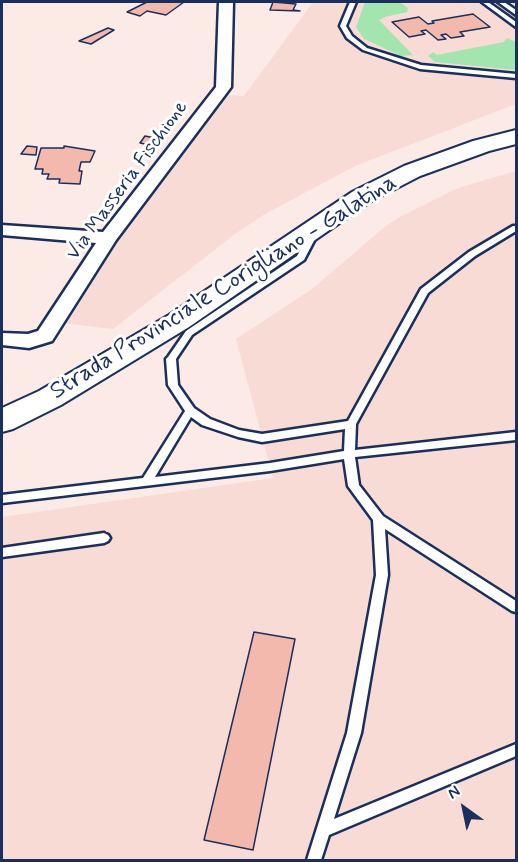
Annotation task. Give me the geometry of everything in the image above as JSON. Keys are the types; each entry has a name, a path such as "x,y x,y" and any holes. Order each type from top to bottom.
{"main road":[{"name":"Strada Provinciale Corigliano - Galatina","path":"2,421 50,398 179,321 361,197 412,171 481,146 516,137"}],"street":[{"name":"Via Masseria Fischione","path":"2,339 29,341 45,336 108,238 224,87 226,2"},
{"path":"2,230 108,238"}],"lane":[{"path":"353,2 343,26 349,37 365,49 420,67 516,76"},
{"path":"485,2 516,25"},
{"path":"501,2 516,13"},
{"path":"317,227 301,258 189,333 171,359 173,385 190,411 206,422 238,434 262,438 351,424"},
{"path":"516,228 472,254 424,291 351,424 348,454 354,486 379,519 516,607"},
{"path":"146,482 190,411"},
{"path":"2,499 348,454 516,436"},
{"path":"314,861 354,733 382,575 379,519"},
{"path":"2,553 104,538"},
{"path":"325,830 516,750"}],"shaded area":[{"path":"313,2 516,2 516,104 355,166 265,214 235,234 113,329 62,323 106,249 223,95 244,96"},
{"path":"516,171 516,860 2,860 2,517 273,478 236,339 312,289 386,226 400,217 458,188"}],"green space":[{"path":"365,2 400,2 408,8 407,12 379,20 413,55 401,56 364,39 356,27"},
{"path":"507,38 516,42 516,70 435,62 428,56 433,52 437,55 504,42"}],"building":[{"path":"147,2 184,2 166,15 147,11 140,16 127,12"},
{"path":"273,2 296,4 293,10 300,11 270,10"},
{"path":"473,14 490,27 460,32 464,36 451,38 446,34 441,35 446,39 438,40 426,30 421,31 425,34 409,37 392,22 419,17 428,24 434,23 432,21"},
{"path":"108,28 114,30 91,44 79,41"},
{"path":"145,136 155,138 150,145 140,143"},
{"path":"27,146 37,147 36,155 21,154"},
{"path":"64,146 95,151 90,162 81,162 80,184 59,183 60,179 47,179 49,174 42,174 43,169 35,169 41,148 64,148"},
{"path":"254,632 295,639 253,850 204,840"}]}
